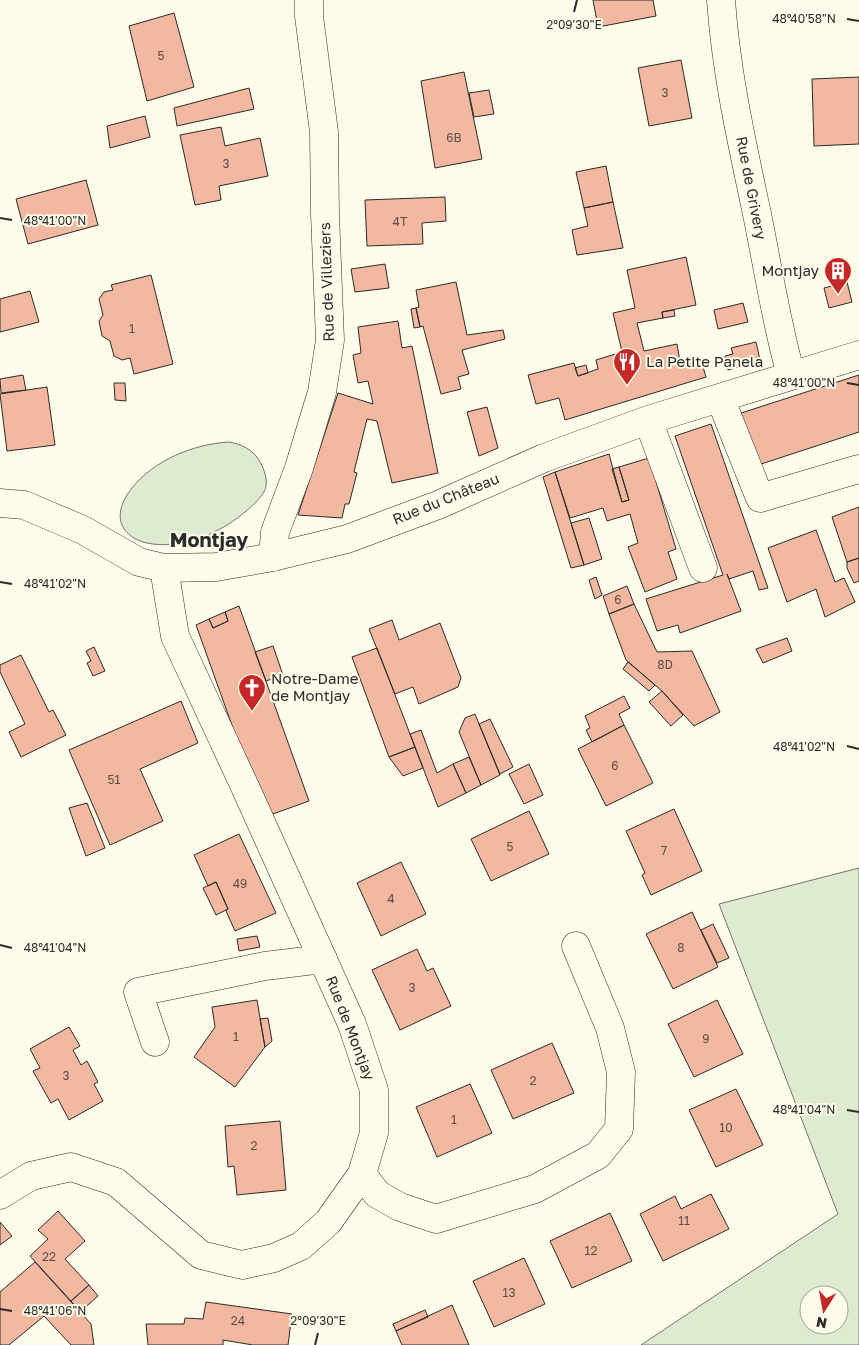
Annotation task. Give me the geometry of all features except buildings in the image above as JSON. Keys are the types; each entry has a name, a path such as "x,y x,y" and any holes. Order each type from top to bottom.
{"street":[{"name":"Rue de Villeziers","path":"273,557 275,532 322,392 330,340 324,214 324,132 309,16 309,0"},
{"name":"Rue de Grivery","path":"721,0 731,87 791,375"},
{"name":"Rue du Château","path":"0,502 24,505 83,530 139,562 164,568 216,567 273,557 347,539 438,504 544,458 648,420 859,355"},
{"path":"720,398 760,498 859,469"},
{"path":"648,420 703,568"},
{"name":"Rue de Montjay","path":"0,1195 30,1176 71,1167 116,1182 201,1255 242,1265 274,1258 301,1246 328,1222 362,1174 374,1133 374,1090 352,1024 174,636 164,568"},
{"path":"362,1174 377,1194 400,1207 436,1219 535,1190 598,1155 620,1129 620,1072 610,1028 576,946"},
{"path":"154,1042 138,992 265,966 323,959"}],"green space":[{"path":"229,442 250,450 260,462 265,474 265,491 238,518 207,535 173,544 159,545 146,543 127,532 122,524 120,513 132,488 141,478 176,455 202,446"},
{"path":"859,868 859,1345 641,1345 838,1214 719,904"}],"place":[{"name":"Montjay","path":"838,295"},
{"name":"La Petite Panela","path":"627,386"},
{"name":"Notre-Dame de Montjay","path":"252,712"}],"district":[{"name":"Montjay","path":"209,540"}]}
